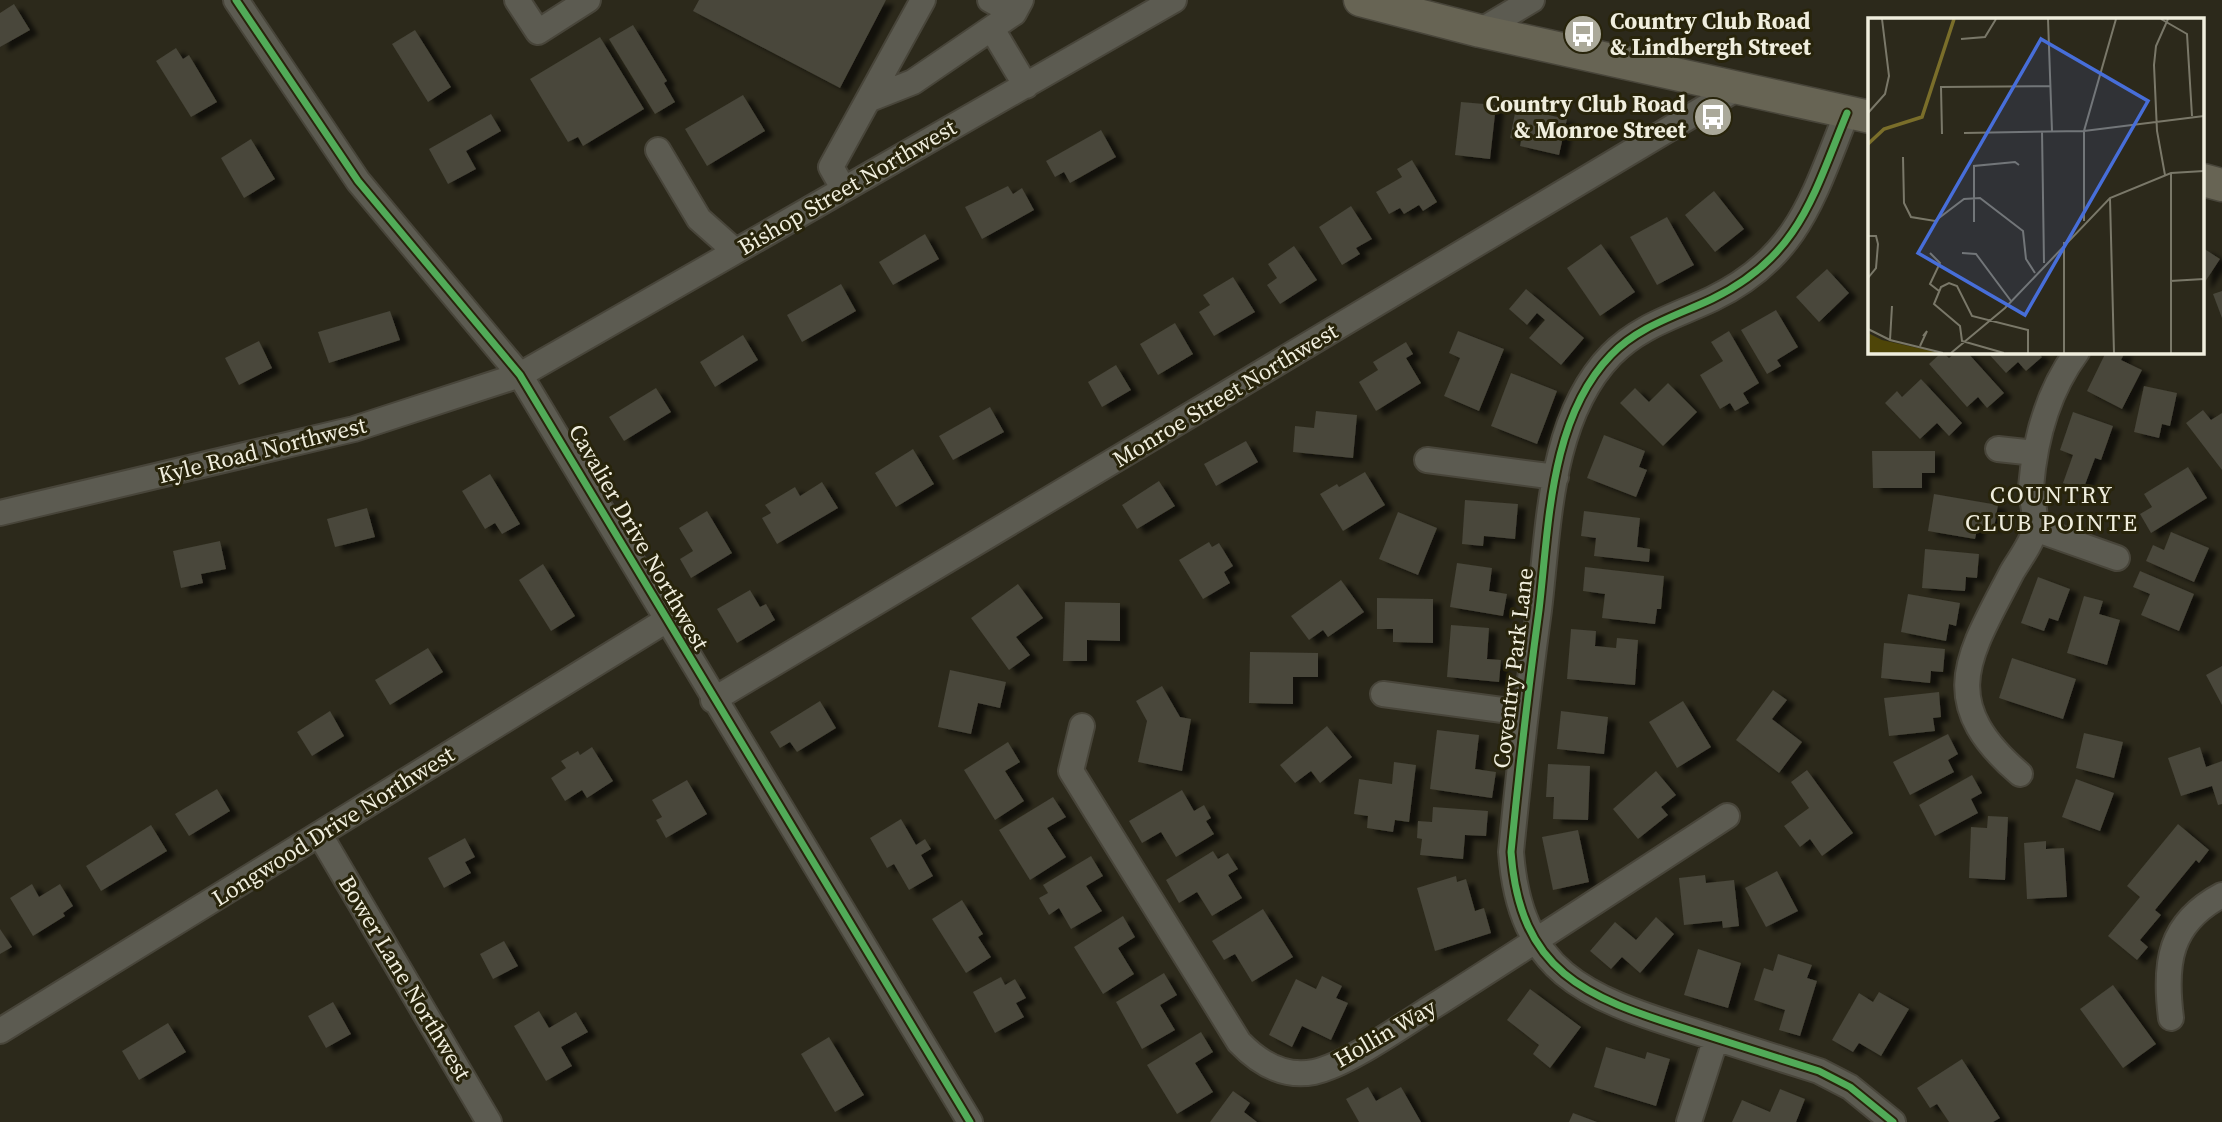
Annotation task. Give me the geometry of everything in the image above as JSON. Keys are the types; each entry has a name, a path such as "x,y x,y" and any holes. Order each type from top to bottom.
{"main road":[{"path":"1360,0 1736,89 1859,115"},
{"path":"2204,180 2222,185"}],"street":[{"name":"Cavalier Drive Northwest","path":"236,0 358,181 520,375 665,621 970,1122"},
{"path":"517,0 538,32 588,0"},
{"path":"843,188 831,167 923,0"},
{"path":"990,0 1017,7"},
{"name":"Bishop Street Northwest","path":"520,375 1174,0"},
{"path":"1480,30 1532,0"},
{"path":"870,99 913,82 992,29 1017,7"},
{"path":"992,29 1026,86"},
{"name":"Monroe Street Northwest","path":"713,700 1736,89"},
{"name":"Coventry Park Lane","path":"1859,115 1783,248 1763,268 1732,289 1656,322 1632,336 1611,354 1593,376 1580,400 1556,477 1525,713 1511,852 1513,880 1520,908 1536,941 1556,966 1597,997 1622,1009 1819,1072 1850,1087 1893,1122"},
{"path":"657,150 699,219 735,251"},
{"path":"2020,774 1998,755 1972,717 1966,681 1969,662 1983,628 2035,530 2031,490 2035,453 2053,391 2076,354"},
{"name":"Kyle Road Northwest","path":"0,513 354,429 520,375"},
{"path":"1998,449 2035,453"},
{"path":"1427,460 1556,477"},
{"path":"2035,530 2117,558"},
{"name":"Longwood Drive Northwest","path":"0,1031 665,621"},
{"path":"1383,694 1525,713"},
{"name":"Hollin Way","path":"1082,726 1071,771 1239,1042 1252,1056 1271,1068 1295,1073 1330,1067 1536,941 1727,816"},
{"name":"Bower Lane Northwest","path":"320,835 489,1122"},
{"path":"2171,1018 2167,986 2175,941 2183,925 2203,905 2222,895"},
{"path":"1689,1122 1716,1038"}],"building":[{"path":"699,0 886,0 840,88 693,11"},
{"path":"14,4 30,30 0,47 0,13"},
{"path":"633,25 667,81 664,83 675,102 655,114 609,39"},
{"path":"415,30 451,87 428,102 392,44"},
{"path":"600,37 644,109 583,146 578,137 568,142 530,79"},
{"path":"176,48 183,59 189,55 217,102 191,117 156,61"},
{"path":"743,95 765,131 707,166 685,129"},
{"path":"1461,102 1496,105 1490,159 1455,155"},
{"path":"1516,108 1567,119 1559,155 1520,146 1521,141 1510,138"},
{"path":"491,114 501,131 466,151 476,169 448,184 429,149"},
{"path":"1101,130 1116,157 1070,183 1064,172 1055,177 1046,161"},
{"path":"251,139 275,179 244,198 221,158"},
{"path":"1412,160 1437,202 1423,211 1419,205 1404,214 1400,208 1389,214 1376,192 1402,177 1397,169"},
{"path":"1008,186 1013,194 1022,188 1034,210 982,239 965,207"},
{"path":"1714,191 1744,229 1715,252 1685,215"},
{"path":"1351,206 1372,239 1356,248 1360,254 1342,265 1319,227"},
{"path":"1667,217 1694,265 1657,285 1630,237"},
{"path":"925,234 939,259 893,285 879,262"},
{"path":"1601,244 1635,292 1600,316 1567,268"},
{"path":"1294,246 1317,280 1280,304 1267,285 1277,278 1268,264"},
{"path":"2204,249 2220,259 2204,283"},
{"path":"1827,269 1849,293 1819,322 1796,297"},
{"path":"1233,277 1255,312 1214,336 1199,312 1210,305 1203,295"},
{"path":"841,284 856,311 802,342 787,315"},
{"path":"1526,289 1584,338 1561,365 1529,338 1545,320 1537,313 1527,325 1509,309"},
{"path":"2222,291 2222,318 2213,294"},
{"path":"1776,310 1798,347 1777,360 1781,366 1767,374 1741,330"},
{"path":"390,311 400,340 329,363 318,332"},
{"path":"1175,323 1193,354 1158,375 1140,344"},
{"path":"1458,331 1504,349 1479,411 1444,396 1460,358 1449,353"},
{"path":"1729,331 1759,383 1743,393 1749,403 1735,411 1730,403 1720,409 1700,375 1723,361 1711,342"},
{"path":"743,335 758,360 715,387 700,362"},
{"path":"259,341 272,368 239,385 225,358"},
{"path":"1406,342 1413,354 1406,358 1421,383 1376,411 1359,382 1378,370 1373,362"},
{"path":"1940,354 1949,358 1954,354 1969,354 2004,393 1987,408 1978,397 1967,407 1929,364"},
{"path":"1989,354 2039,354 2042,357 2026,371 2018,362 2006,373"},
{"path":"2105,354 2124,354 2121,360 2142,370 2122,409 2087,391"},
{"path":"1116,365 1131,390 1102,407 1088,382"},
{"path":"1511,373 1557,391 1537,444 1491,426"},
{"path":"1921,379 1962,423 1949,436 1937,423 1920,439 1885,403 1897,391 1902,397"},
{"path":"1668,383 1697,412 1663,446 1620,403 1635,388 1649,402"},
{"path":"2144,386 2177,393 2170,426 2162,424 2159,438 2134,432"},
{"path":"656,388 671,412 624,441 609,417"},
{"path":"990,407 1004,432 953,460 939,436"},
{"path":"2203,410 2211,420 2222,413 2222,470 2186,423"},
{"path":"1316,411 1357,415 1353,458 1293,452 1295,426 1314,428"},
{"path":"2073,412 2113,426 2101,460 2095,458 2083,490 2063,483 2073,455 2060,450"},
{"path":"1604,435 1645,451 1639,467 1647,470 1636,497 1587,478"},
{"path":"1246,441 1258,462 1216,486 1204,464"},
{"path":"913,449 934,484 896,507 875,473"},
{"path":"1872,451 1935,451 1935,473 1922,473 1922,488 1873,488"},
{"path":"2188,467 2207,498 2151,533 2140,514 2152,507 2144,494"},
{"path":"1365,472 1385,505 1343,531 1320,494"},
{"path":"490,474 520,524 502,534 495,523 485,529 462,491"},
{"path":"1159,481 1175,506 1137,529 1122,505"},
{"path":"822,482 838,508 777,544 762,518 771,513 765,505 795,487 800,496"},
{"path":"1934,494 1998,505 1994,528 1978,525 1975,539 1928,531"},
{"path":"1465,500 1518,504 1515,539 1484,536 1483,546 1462,544"},
{"path":"367,508 375,537 335,547 327,519"},
{"path":"707,511 732,553 691,578 680,559 693,551 679,528"},
{"path":"1584,511 1640,518 1637,547 1650,549 1649,562 1594,556 1596,538 1581,536"},
{"path":"1398,512 1437,528 1418,575 1379,559"},
{"path":"2171,532 2209,548 2194,582 2146,561 2153,545 2164,550"},
{"path":"220,541 226,569 201,574 203,583 181,588 173,551"},
{"path":"1209,542 1212,547 1219,543 1233,566 1224,572 1230,583 1203,599 1179,560"},
{"path":"1925,549 1979,554 1977,578 1966,577 1965,591 1922,588"},
{"path":"1457,563 1492,568 1489,591 1507,594 1503,616 1450,607"},
{"path":"543,564 575,616 551,631 519,580"},
{"path":"1585,567 1664,576 1661,609 1657,609 1655,624 1602,618 1605,594 1583,591"},
{"path":"2140,571 2194,594 2179,631 2141,615 2150,594 2133,587"},
{"path":"2038,577 2070,589 2058,621 2049,618 2044,631 2021,623"},
{"path":"1341,580 1364,612 1328,637 1323,630 1309,640 1291,616"},
{"path":"1018,584 1043,618 1016,637 1030,655 1009,670 971,618"},
{"path":"750,590 760,607 766,604 775,620 737,643 717,609"},
{"path":"1908,594 1960,603 1956,626 1949,624 1946,641 1901,632"},
{"path":"2084,596 2103,601 2099,614 2120,620 2107,665 2067,653"},
{"path":"1377,598 1433,599 1433,643 1393,642 1393,629 1377,629"},
{"path":"1065,602 1120,603 1120,641 1087,640 1087,661 1063,661"},
{"path":"1451,625 1489,628 1487,659 1501,660 1499,682 1447,677"},
{"path":"1571,629 1596,631 1595,646 1616,648 1617,638 1638,640 1635,685 1567,679"},
{"path":"1884,643 1945,649 1943,672 1931,671 1930,683 1881,678"},
{"path":"428,648 443,672 390,705 375,680"},
{"path":"1250,652 1318,653 1318,677 1293,677 1293,704 1249,703"},
{"path":"2012,658 2076,679 2063,719 1999,698"},
{"path":"2222,666 2222,705 2206,675"},
{"path":"950,670 1006,682 1000,708 978,703 971,734 938,727"},
{"path":"1162,686 1180,717 1191,719 1182,771 1138,762 1147,721 1136,701"},
{"path":"1773,690 1787,700 1772,719 1802,742 1779,773 1736,740"},
{"path":"1939,692 1941,717 1933,718 1935,731 1889,736 1884,698"},
{"path":"820,701 836,728 797,752 790,742 780,748 770,732"},
{"path":"1683,701 1711,747 1677,768 1649,722"},
{"path":"330,711 344,736 312,756 297,732"},
{"path":"1561,711 1608,717 1604,754 1557,749"},
{"path":"1327,726 1352,757 1320,783 1311,771 1295,783 1280,765"},
{"path":"1437,730 1479,735 1475,769 1496,772 1492,798 1430,789"},
{"path":"2084,733 2123,742 2114,778 2076,768"},
{"path":"1948,734 1958,754 1948,760 1954,772 1910,795 1893,762"},
{"path":"1008,742 1020,762 1005,771 1024,801 995,820 964,770"},
{"path":"592,747 613,781 587,798 582,790 565,801 551,778 566,768 561,761 578,751 580,755"},
{"path":"2200,747 2206,767 2222,761 2222,804 2218,805 2212,786 2181,796 2168,758"},
{"path":"1394,762 1416,765 1409,822 1395,820 1393,832 1367,828 1368,816 1354,814 1359,779 1392,784"},
{"path":"1548,764 1590,766 1588,820 1553,819 1554,797 1546,797"},
{"path":"1807,770 1853,833 1822,856 1810,839 1800,847 1784,826 1809,808 1791,782"},
{"path":"1656,771 1676,795 1661,807 1668,815 1638,839 1613,809"},
{"path":"1972,775 1982,793 1971,799 1978,813 1935,836 1919,805"},
{"path":"2076,779 2114,793 2100,831 2062,817"},
{"path":"687,780 707,814 666,838 656,820 662,817 652,800"},
{"path":"217,789 230,811 189,836 175,814"},
{"path":"1182,790 1194,811 1204,805 1211,818 1206,821 1214,834 1176,857 1161,832 1142,843 1129,821"},
{"path":"1053,797 1066,817 1047,828 1066,857 1030,880 999,830"},
{"path":"1433,807 1488,811 1486,836 1465,835 1463,859 1420,855 1422,839 1417,838 1418,821 1432,822"},
{"path":"1988,816 2008,817 2005,880 1969,878 1971,827 1987,828"},
{"path":"901,819 916,845 925,839 931,849 921,855 933,876 909,890 894,864 887,868 870,838"},
{"path":"2178,824 2209,850 2199,863 2196,860 2155,910 2161,915 2140,940 2148,947 2137,960 2108,936 2140,897 2127,886"},
{"path":"151,825 167,851 101,891 86,866"},
{"path":"1578,830 1589,882 1553,890 1542,837"},
{"path":"465,838 475,857 465,862 471,873 444,888 428,858"},
{"path":"2046,841 2046,849 2064,848 2067,897 2027,899 2024,843"},
{"path":"1213,851 1218,859 1228,853 1238,869 1228,875 1242,898 1212,916 1197,892 1179,903 1166,880"},
{"path":"1091,856 1103,876 1086,886 1102,911 1071,929 1059,908 1049,915 1039,898 1048,893 1043,885"},
{"path":"1777,871 1798,911 1766,927 1745,888"},
{"path":"1705,875 1706,883 1734,880 1739,926 1723,928 1722,921 1684,925 1679,878"},
{"path":"1456,876 1457,882 1466,879 1475,911 1484,908 1491,933 1435,951 1417,888"},
{"path":"32,884 39,897 60,884 73,906 63,913 65,916 33,936 10,898"},
{"path":"962,900 983,934 978,937 991,957 966,973 932,919"},
{"path":"1263,909 1293,957 1252,982 1235,954 1224,960 1212,941"},
{"path":"1123,916 1135,937 1118,948 1134,974 1103,994 1074,947"},
{"path":"1656,917 1674,934 1640,973 1622,957 1611,969 1590,951 1615,922 1636,940"},
{"path":"0,929 12,947 0,954"},
{"path":"504,941 518,966 493,979 480,954"},
{"path":"1698,949 1741,963 1728,1008 1684,995"},
{"path":"1778,954 1812,965 1807,978 1817,981 1800,1036 1779,1030 1785,1010 1754,1000 1764,968 1773,971"},
{"path":"1164,973 1177,995 1160,1005 1175,1030 1142,1049 1116,1002"},
{"path":"1322,976 1342,986 1336,998 1348,1003 1331,1040 1302,1026 1292,1047 1269,1035 1296,979 1316,989"},
{"path":"1001,977 1005,985 1015,979 1026,998 1016,1003 1024,1017 995,1033 973,992"},
{"path":"2113,985 2156,1044 2123,1068 2080,1009"},
{"path":"1530,989 1581,1027 1550,1068 1533,1054 1539,1045 1507,1020"},
{"path":"1879,992 1909,1009 1881,1056 1859,1043 1853,1052 1832,1040 1859,993 1873,1002"},
{"path":"333,1002 351,1034 326,1048 308,1016"},
{"path":"539,1011 549,1028 576,1012 588,1032 561,1047 572,1066 546,1081 514,1026"},
{"path":"168,1023 186,1052 139,1080 122,1051"},
{"path":"1201,1032 1213,1052 1195,1063 1213,1092 1177,1114 1147,1065"},
{"path":"829,1037 864,1095 835,1112 801,1054"},
{"path":"1606,1047 1645,1059 1647,1052 1670,1059 1656,1106 1594,1087"},
{"path":"1962,1059 2000,1118 1993,1122 1949,1122 1937,1104 1930,1108 1917,1088"},
{"path":"1368,1087 1376,1101 1401,1087 1421,1122 1359,1122 1346,1099"},
{"path":"1780,1089 1805,1099 1796,1122 1732,1122 1742,1100 1770,1112"},
{"path":"1233,1091 1250,1103 1244,1112 1257,1122 1210,1122"},
{"path":"1573,1113 1597,1122 1569,1122"}],"cycle path":[{"path":"236,0 358,181 520,375 970,1122"},
{"path":"1847,113 1812,197 1784,244 1765,264 1741,282 1712,299 1646,329 1622,345 1591,381 1575,410 1564,442 1550,510 1511,852 1517,893 1528,926 1544,952 1564,973 1589,991 1651,1017 1819,1071 1850,1087 1893,1122"}],"place":[{"name":"Country Club Road & Lindbergh Street","path":"1583,34"},
{"name":"Country Club Road & Monroe Street","path":"1713,117"}],"district":[{"name":"COUNTRY CLUB POINTE","path":"2052,508"}]}
